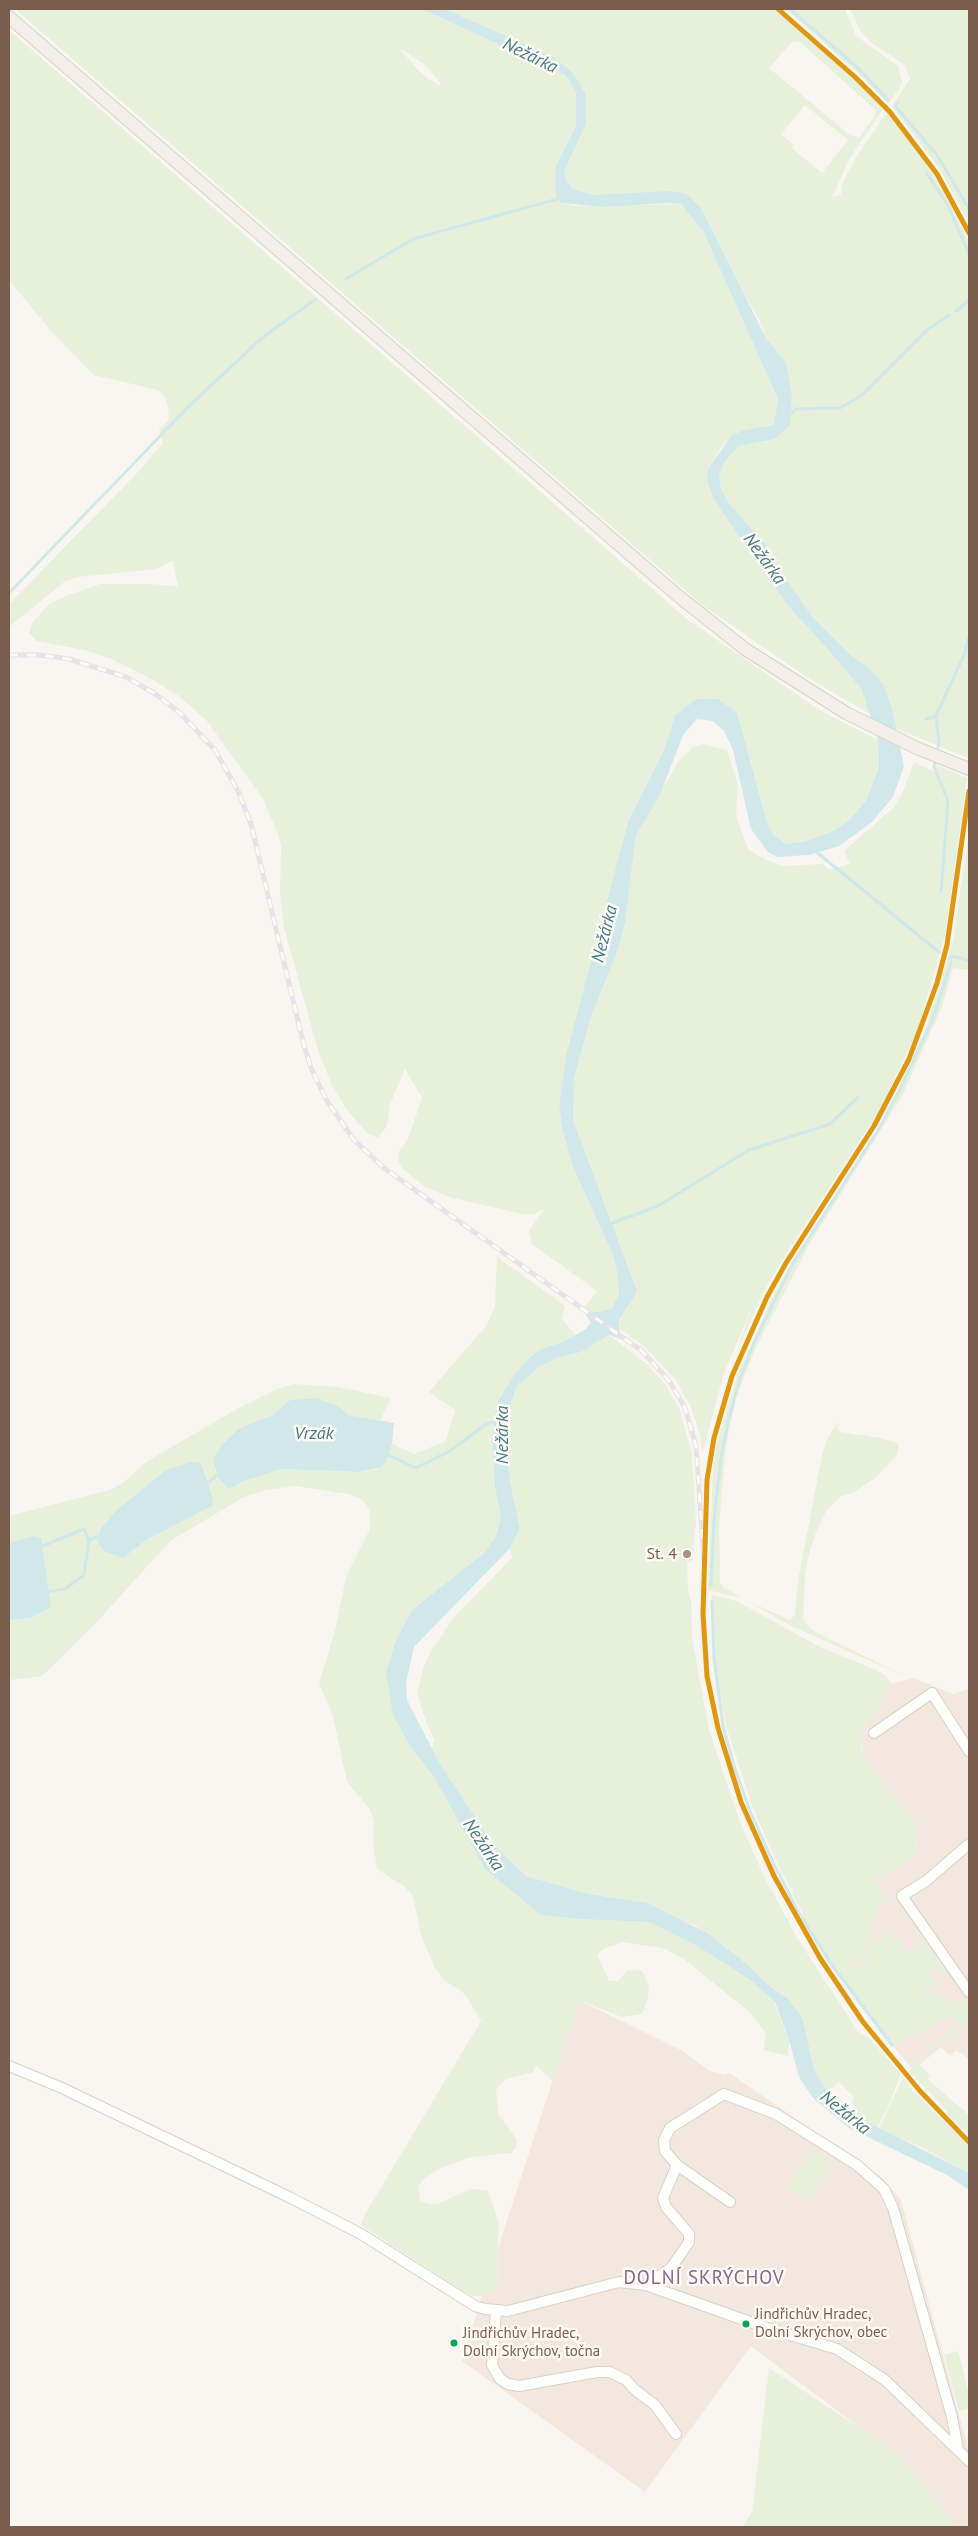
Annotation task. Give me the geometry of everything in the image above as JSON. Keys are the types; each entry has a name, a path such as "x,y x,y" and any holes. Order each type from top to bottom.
{"main road":[{"path":"9,16 676,595 744,648 827,702 919,748 969,769"}],"street":[{"path":"874,1733 932,1693 969,1751"},
{"path":"969,1844 926,1881 902,1896 969,1992"},
{"path":"9,2066 62,2088 289,2196 361,2234 466,2302 496,2311 521,2309 619,2282 646,2285 767,2328 836,2349 885,2380 969,2461"},
{"path":"730,2202 677,2165 665,2151 664,2140 670,2128 724,2094 776,2114 872,2176 884,2189 893,2208 952,2417 958,2450"},
{"path":"646,2285 665,2273 690,2242 689,2234 666,2207 663,2198 677,2165"},
{"path":"665,2273 676,2295"},
{"path":"496,2311 492,2365 500,2378 508,2384 518,2386 597,2372 610,2372 626,2380 634,2389 655,2405 676,2434"}],"shaded area":[{"path":"913,1678 953,1694 969,1689 969,2059 956,2050 950,2056 941,2047 913,2070 876,2025 811,1928 792,1893 849,1857 884,1875 902,1867 916,1854 918,1825 865,1758 860,1740 861,1734 891,1684"},
{"path":"579,2000 681,2050 708,2070 723,2075 729,2073 880,2176 901,2200 969,2452 969,2527 957,2527 899,2457 751,2346 645,2492 462,2361 482,2296 495,2291 499,2277 497,2263 499,2245"}],"green space":[{"path":"15,9 422,9 565,75 576,92 576,126 556,166 557,198 562,203 575,206 682,204 703,231 778,399 774,425 744,430 723,444 708,469 713,497 789,607 827,647 862,690 870,714 808,678 701,604","holes":["399,48 427,66 442,86 428,79"]},
{"path":"445,9 774,9 849,75 883,109 848,161 832,198 841,194 842,184 857,156 887,112 913,143 941,187 969,241 968,758 895,728 892,708 883,684 869,668 853,657 812,616 783,575 764,542 730,505 721,489 719,476 724,463 738,446 775,439 790,425 792,395 786,363 766,338 760,321 686,194 595,195 573,189 567,182 564,172 585,126 584,89 552,56","holes":["792,42 800,42 876,110 874,117 859,138 850,135 769,68","805,105 848,140 822,173 792,148 794,145 781,134"]},
{"path":"786,9 845,9 856,36 898,66 902,81 898,91 888,103 860,75"},
{"path":"850,9 969,9 969,222 939,168 892,106 910,79 905,65 873,44 861,32"},
{"path":"9,30 688,620 821,711 878,740 879,767 866,801 848,821 831,832 806,841 786,844 773,834 767,823 737,712 718,699 697,699 675,715 664,750 629,819 559,1106 562,1128 573,1167 613,1255 618,1277 619,1294 612,1308 600,1312 583,1310 597,1291 532,1244 529,1231 544,1209 535,1214 522,1214 449,1197 424,1186 402,1168 398,1161 399,1151 408,1139 422,1098 405,1069 390,1104 387,1126 378,1138 367,1133 347,1110 332,1085 318,1050 284,928 280,894 281,846 278,834 263,799 207,721 179,696 148,677 111,659 84,650 37,641 29,633 33,622 49,604 100,584 152,584 178,587 173,560 156,569 77,577 64,582 9,627 9,604 140,470 163,443 159,430 169,420 168,406 164,395 158,390 94,375 52,332 9,280"},
{"path":"703,744 727,750 738,785 736,816 748,849 764,859 783,866 823,864 830,870 850,864 844,851 892,809 902,794 914,762 935,772 937,765 967,778 945,936 917,1032 879,1111 765,1289 736,1353 753,1305 724,1373 702,1454 700,1434 690,1405 675,1379 645,1347 620,1329 619,1320 622,1312 637,1291 573,1120 574,1078 591,1016 617,953 625,923 636,835 678,762 692,748"},
{"path":"969,831 969,970 953,968 941,1009 902,1096 810,1243 757,1345 736,1398 726,1445 719,1526 720,1583 724,1588 743,1598 708,1590 713,1471 717,1443 737,1376 777,1288 880,1127 898,1093 924,1034 953,941"},
{"path":"497,1257 565,1306 562,1319 576,1336 563,1342 497,1403 492,1436 495,1487 501,1518 495,1538 485,1553 412,1610 396,1640 412,1749 434,1777 485,1869 541,1915 577,1919 649,1922 697,1946 750,1980 773,2000 789,2041 788,2056 764,2050 766,2033 752,2014 684,1959 663,1948 622,1942 603,1949 597,1955 609,1981 618,1981 627,1971 642,1970 649,1986 648,1998 642,2014 622,2017 579,2000 553,2081 536,2066 533,2072 506,2079 496,2090 498,2114 517,2140 516,2148 511,2153 471,2157 443,2167 425,2178 418,2186 420,2200 428,2204 438,2204 470,2189 488,2190 499,2223 497,2263 499,2277 495,2291 482,2296 472,2296 361,2225 365,2214 481,2021 486,2024 480,2019 465,1994 443,1979 435,1968 421,1935 413,1896 404,1886 377,1869 373,1841 374,1820 369,1808 347,1782 333,1716 319,1683 335,1631 346,1577 369,1531 370,1513 366,1504 361,1499 348,1494 296,1486 266,1490 244,1497 170,1541 96,1623 42,1676 9,1680 9,1620 30,1618 51,1608 13,1542 9,1543 9,1516 110,1490 123,1483 146,1462 237,1409 277,1389 294,1384 338,1387 391,1398 380,1421 348,1415 338,1406 316,1398 290,1400 273,1415 238,1429 222,1445 215,1472 229,1489 243,1481 282,1469 359,1472 377,1469 388,1457 392,1444 414,1454 446,1441 455,1410 429,1392 487,1325 495,1306","holes":["201,1463 213,1499 212,1506 148,1539 123,1558 110,1519 118,1509 147,1486"]},
{"path":"609,1335 647,1364 666,1385 680,1410 692,1454 696,1521 693,1558 691,1562 687,1562 692,1637 709,1730 740,1822 763,1874 796,1936 858,2032 869,2038 901,2074 887,2110 877,2127 857,2117 852,2101 854,2097 838,2081 835,2086 827,2091 814,2070 803,2019 787,1998 768,1985 723,1945 696,1926 666,1914 648,1903 589,1894 526,1876 492,1843 440,1764 432,1747 435,1741 417,1693 424,1666 431,1651 455,1616 512,1558 510,1548 520,1528 509,1477 507,1413 517,1386 539,1367 557,1358 581,1352"},
{"path":"838,1422 837,1429 841,1432 880,1438 898,1443 899,1447 896,1456 875,1478 853,1493 841,1496 826,1511 816,1532 808,1558 805,1574 803,1619 810,1628 827,1638 907,1677 791,1626 750,1602 790,1620 795,1615 798,1581 822,1455 828,1438"},
{"path":"712,1595 736,1601 822,1648 876,1670 886,1676 891,1684 861,1734 861,1747 865,1758 918,1825 916,1854 902,1867 884,1875 872,1877 888,1899 886,1903 881,1900 873,1920 872,1936 864,1959 848,1965 855,1969 868,1959 866,1955 873,1939 880,1942 887,1929 895,1941 898,1938 905,1945 901,1949 906,1954 921,1939 949,1973 944,1976 936,1967 928,1973 935,1983 925,1991 928,1995 935,1991 944,2002 950,1998 954,2002 958,1999 961,2004 969,2002 969,2024 958,2036 927,2048 966,2023 964,2020 959,2023 954,2014 894,2047 831,1964 800,1915 805,1913 778,1865 753,1808 726,1726 714,1657"},
{"path":"933,2051 920,2065 930,2075 927,2079 969,2115 969,2135 947,2114 948,2112 909,2071"},
{"path":"903,2077 912,2090 969,2146 969,2173 923,2148 879,2129"},
{"path":"813,2150 833,2165 806,2201 786,2186"},
{"path":"958,2351 969,2395 969,2408 959,2411 944,2355"},
{"path":"769,2368 901,2455 957,2527 742,2527 752,2512"}],"water":[{"name":"Nežárka","path":"422,9 445,9 552,56 571,71 585,92 586,112 585,126 564,172 567,182 573,189 595,195 670,191 686,194 701,208 766,338 786,363 792,395 790,425 775,439 738,446 724,463 719,476 721,489 730,505 764,542 783,575 812,616 853,657 869,668 883,684 892,708 904,766 893,797 872,822 839,846 809,855 777,857 768,852 751,829 733,750 724,731 713,721 697,719 683,735 660,795 636,835 625,923 617,953 591,1016 574,1078 573,1120 637,1291 619,1320 620,1339 609,1335 581,1352 557,1358 539,1367 517,1386 507,1413 509,1477 520,1528 510,1548 414,1647 406,1683 407,1700 440,1764 492,1843 526,1876 589,1894 648,1903 709,1934 751,1968 768,1985 787,1998 796,2009 803,2019 814,2070 827,2091 855,2111 857,2117 969,2173 969,2190 949,2176 849,2128 813,2098 799,2077 789,2040 775,2002 750,1980 697,1946 649,1922 577,1919 541,1915 485,1869 434,1777 412,1749 393,1715 386,1673 396,1640 412,1610 484,1553 495,1538 501,1518 495,1487 492,1436 497,1403 515,1374 530,1357 542,1349 563,1342 586,1329 591,1323 583,1310 600,1312 612,1308 619,1294 618,1277 613,1255 573,1167 562,1128 559,1106 567,1052 629,819 664,750 675,715 697,699 718,699 737,712 767,823 773,834 786,844 806,841 831,832 848,821 866,801 879,767 878,740 862,690 789,607 713,497 707,480 708,469 731,436 744,430 774,425 778,399 703,231 681,204 665,203 603,207 562,203 557,198 555,186 556,166 576,126 576,92 565,75"},
{"name":"Vrzák","path":"316,1398 338,1406 348,1415 394,1423 392,1444 388,1457 382,1467 359,1472 282,1469 243,1481 229,1489 218,1478 213,1459 222,1445 238,1429 273,1415 290,1400"},
{"path":"190,1462 201,1463 213,1499 212,1506 148,1539 123,1558 104,1551 97,1541 101,1528 118,1509 165,1471"},
{"path":"34,1536 41,1538 51,1608 30,1618 9,1620 9,1543"}],"waterway":[{"path":"790,9 860,70 888,100"},
{"path":"898,102 895,106 937,155 969,209"},
{"path":"927,173 948,206 969,254"},
{"path":"346,279 413,239 561,198"},
{"path":"9,593 188,407 263,337 316,299"},
{"path":"956,311 969,300"},
{"path":"789,415 796,409 840,408 861,396 927,330 949,315"},
{"path":"926,719 936,716 964,655 969,636"},
{"path":"936,716 939,742 937,752"},
{"path":"936,758 934,767 948,801 941,892"},
{"path":"814,850 939,952"},
{"path":"951,956 969,960"},
{"path":"711,1585 714,1520 721,1457 740,1378 756,1338 793,1263 880,1127 898,1093 932,1021 951,963 951,956"},
{"path":"610,1224 658,1206 749,1150 830,1124 858,1097"},
{"name":"Nežárka","path":"386,1454 416,1468 450,1451 485,1425 498,1420"},
{"path":"206,1485 218,1474"},
{"path":"40,1547 84,1529 89,1540 100,1536"},
{"path":"46,1592 65,1589 84,1575 89,1540"},
{"path":"712,1601 714,1658 723,1726 735,1769 750,1811 777,1871"},
{"path":"778,1872 800,1915"},
{"path":"802,1918 831,1964 892,2045"}],"railway":[{"path":"9,655 39,655 69,659 126,677 154,693 180,713 215,750 238,791 251,824 302,1038 311,1068 327,1101 354,1140 384,1168 642,1351 670,1382 685,1408 696,1446 704,1562"}],"transit line":[{"path":"778,9 855,77 890,112 937,174 969,233"},
{"path":"969,791 947,945 937,983 909,1059 874,1126 786,1263 767,1297 732,1376 714,1438 707,1480 703,1614 707,1676 718,1728 741,1802 774,1876 820,1958 863,2022 920,2091 969,2142"}],"place":[{"name":"St. 4","path":"687,1554"},
{"name":"Jindřichův Hradec, Dolní Skrýchov, obec","path":"746,2324"},
{"name":"Jindřichův Hradec, Dolní Skrýchov, točna","path":"454,2343"}],"district":[{"name":"DOLNÍ SKRÝCHOV","path":"704,2279"}]}
